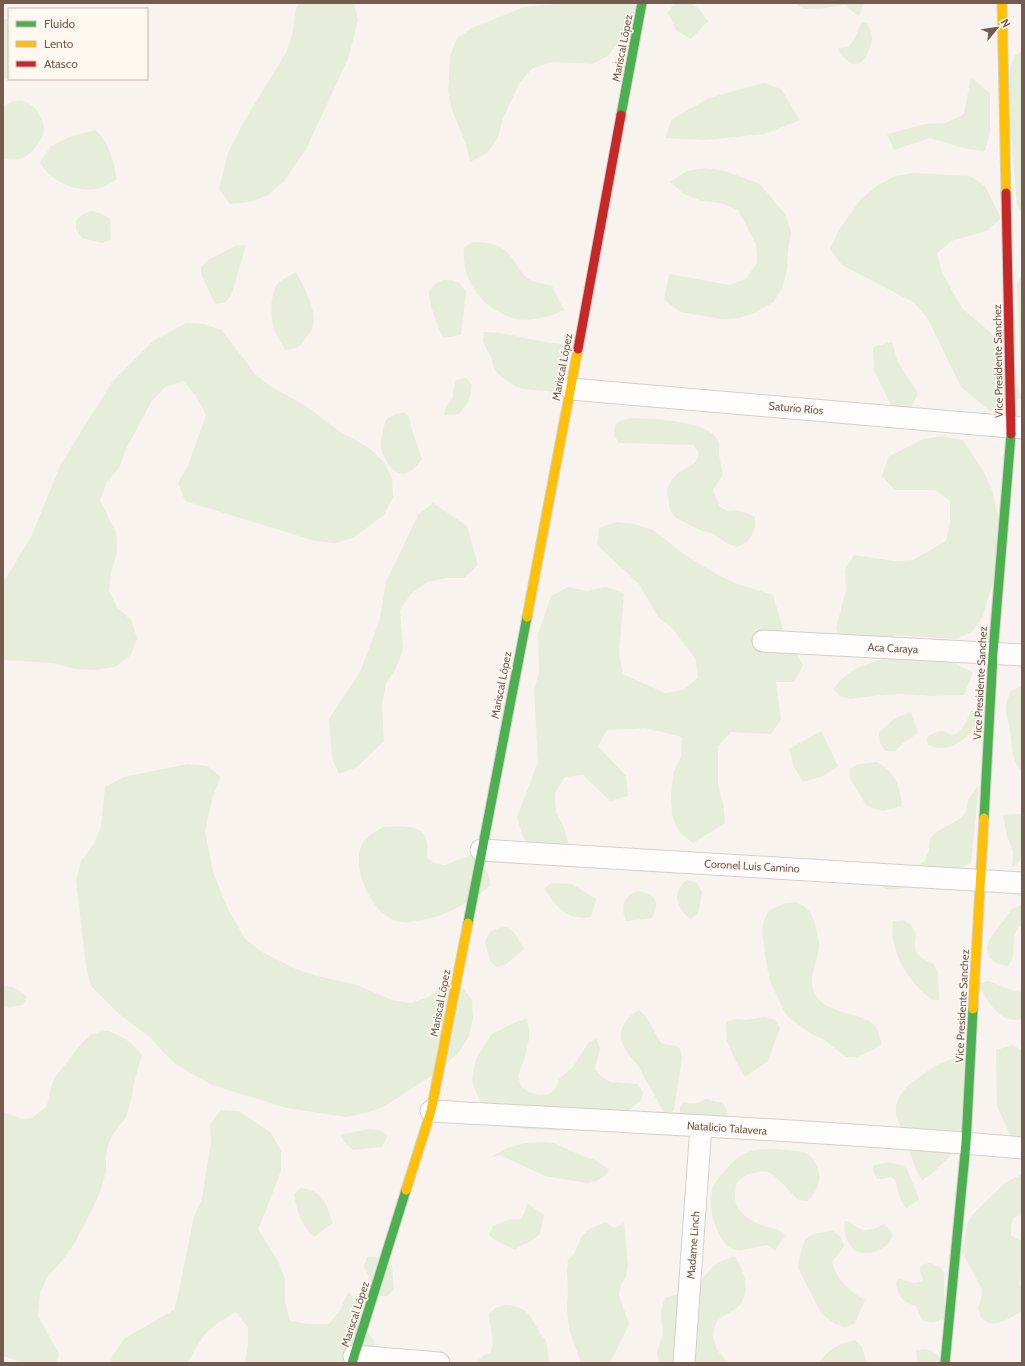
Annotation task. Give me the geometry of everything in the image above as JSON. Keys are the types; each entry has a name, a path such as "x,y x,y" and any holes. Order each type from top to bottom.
{"street":[{"name":"Mariscal López","path":"353,1360 431,1112 571,389 642,3"},
{"name":"Vice Presidente Sanchez","path":"945,1363 966,1144 993,653 1017,428 1002,3"},
{"name":"Saturio Ríos","path":"571,389 1017,428"},
{"name":"Aca Caraya","path":"763,641 1022,655"},
{"name":"Coronel Luis Camino","path":"481,850 1022,883"},
{"name":"Natalicio Talavera","path":"431,1112 701,1126 1022,1148"},
{"name":"Madame Linch","path":"684,1363 701,1126"},
{"path":"353,1360 439,1363"}],"green space":[{"path":"298,3 354,3 358,20 348,59 306,149 284,181 268,195 250,202 230,204 219,189 228,153 246,118 287,51 293,32 295,12"},
{"path":"566,3 637,3 632,20 621,39 608,56 592,64 552,62 533,68 520,82 503,118 498,138 487,153 470,162 466,144 452,110 448,92 450,56 457,38 472,28 524,7"},
{"path":"674,3 691,4 700,11 708,21 691,39 676,30 668,13"},
{"path":"794,3 864,3 859,17 845,5 805,9"},
{"path":"8,19 8,78 3,79 3,20"},
{"path":"862,22 867,23 872,34 872,42 869,51 863,60 860,63 853,64 840,54 839,49 849,46 852,43"},
{"path":"1022,52 1022,215 1017,204 1006,79 1015,55"},
{"path":"971,77 990,93 990,132 985,151 967,149 930,138 894,150 887,134 925,124 946,123 964,114"},
{"path":"764,83 781,89 800,120 764,134 705,140 665,138 672,119 709,98"},
{"path":"13,101 27,102 35,109 43,122 44,132 39,142 28,155 20,159 9,160 3,159 3,106"},
{"path":"95,130 107,146 117,179 100,188 83,189 57,180 44,169 40,162 51,146 67,138"},
{"path":"706,168 725,171 760,184 785,214 791,232 787,269 783,287 773,302 757,312 739,318 721,319 681,312 664,300 669,274 729,285 746,279 757,263 756,244 738,210 721,203 702,201 684,194 670,182 687,171"},
{"path":"914,173 970,176 985,186 1001,218 987,231 951,241 937,254 942,273 962,308 991,333 1012,362 1021,398 990,411 961,387 927,317 913,302 842,265 830,249 839,230 861,199 877,186 895,176"},
{"path":"92,211 102,214 110,219 111,240 102,243 82,238 76,230 76,221 83,214"},
{"path":"472,242 496,245 506,251 526,277 535,282 552,286 564,310 546,317 525,320 513,318 491,307 475,291 466,271 464,247"},
{"path":"246,245 231,296 225,303 215,304 202,276 201,267 208,260 235,246"},
{"path":"296,272 306,291 314,319 312,329 304,341 295,348 286,350 274,329 272,299 273,292 279,282"},
{"path":"1022,276 1022,362 1020,360 1017,283"},
{"path":"442,280 456,281 466,291 461,335 443,338 434,316 429,293 436,284"},
{"path":"186,323 204,324 222,330 255,374 270,386 306,406 336,429 369,448 383,461 392,478 393,497 384,515 353,538 335,543 315,541 185,501 178,483 188,466 206,415 196,396 183,381 165,387 151,402 125,451 119,468 107,482 100,500 116,533 117,553 111,572 109,591 117,607 131,620 137,638 131,655 115,667 95,670 75,669 54,663 3,660 3,583 31,537 61,464 112,382 153,341"},
{"path":"484,332 494,332 543,342 563,344 569,356 564,375 553,392 524,389 515,386 499,375 494,368 492,359 483,342"},
{"path":"892,342 897,360 918,394 909,411 891,405 874,370 873,347"},
{"path":"466,378 472,385 470,398 459,414 444,415 447,405 453,398 453,390 456,380"},
{"path":"405,413 409,416 411,427 422,459 415,468 403,474 394,471 390,466 384,456 381,446 382,434 386,420 395,414"},
{"path":"632,418 680,422 704,429 713,434 719,444 723,474 713,490 720,507 728,511 737,510 755,517 755,526 752,535 747,542 737,547 728,544 712,533 702,531 676,518 670,511 667,490 671,481 678,473 695,463 699,454 694,445 619,443 614,435 615,425 622,420"},
{"path":"942,436 963,440 985,474 993,493 1002,534 1000,558 983,616 972,632 955,639 896,635 861,648 843,645 836,629 846,590 845,570 854,555 894,561 913,560 946,541 950,523 950,501 935,490 895,490 882,476 888,457 923,439"},
{"path":"433,503 467,526 478,565 464,578 446,578 427,582 411,594 400,610 403,650 396,668 386,684 382,703 384,741 357,767 339,774 332,758 329,719 360,672 380,619 386,582 418,515"},
{"path":"617,522 635,524 653,530 685,555 718,575 737,584 773,595 784,633 803,665 794,682 776,682 781,719 771,734 731,732 718,746 718,785 723,803 725,823 693,843 679,832 672,815 671,796 673,773 681,757 682,737 645,728 607,730 598,746 626,776 628,796 610,801 583,775 565,777 555,793 556,812 565,830 569,849 531,851 522,834 517,817 538,762 534,691 539,672 538,634 551,596 568,587 587,591 606,587 624,593 619,653 623,674 665,693 683,690 698,678 696,660 673,629 658,617 639,584 597,545 599,528"},
{"path":"889,658 948,659 973,673 964,695 932,696 900,694 850,699 840,696 833,689 845,676 858,668 872,662"},
{"path":"1022,686 1022,772 1014,757 1006,709 1011,691"},
{"path":"976,710 979,714 980,723 963,739 943,748 936,748 928,745 928,736 943,731 952,735 955,734 966,722 971,711"},
{"path":"911,713 918,733 895,751 885,751 880,743 879,733 893,720"},
{"path":"821,731 838,766 821,777 803,782 794,767 789,749"},
{"path":"877,762 888,770 896,780 902,806 883,811 866,805 850,778 850,769 858,764"},
{"path":"188,764 207,766 221,777 213,796 205,831 213,872 227,907 245,939 262,952 296,969 317,976 357,985 392,1000 411,1003 428,997 443,986 461,986 472,1000 473,1018 469,1036 459,1052 433,1075 385,1106 366,1113 346,1117 287,1108 212,1085 177,1065 151,1038 119,1014 91,986 86,966 76,881 81,861 94,844 101,826 105,787 124,777"},
{"path":"979,784 971,863 928,881 904,888 894,890 886,889 880,885 873,874 870,863 880,863 898,869 917,867 925,860 929,850 930,839 936,832 961,818 967,810 968,800"},
{"path":"1022,814 1022,857 1017,865 1012,866 1013,851 1007,836 1003,815"},
{"path":"383,827 408,827 419,830 424,834 426,839 427,858 435,863 445,865 481,851 491,885 465,904 436,917 407,922 392,919 382,912 367,892 359,866 359,854 362,844 368,836"},
{"path":"687,880 697,883 702,892 698,914 690,919 681,910 677,900 679,889"},
{"path":"551,883 572,884 596,899 591,917 575,917 569,915 558,907 544,889"},
{"path":"638,891 652,896 656,903 655,913 652,918 626,921 623,911 624,903 629,896"},
{"path":"796,902 811,914 815,922 819,945 813,971 812,984 816,996 829,1007 870,1021 878,1032 881,1044 873,1050 856,1057 846,1057 823,1039 813,1035 788,1017 783,1009 770,981 762,931 764,920 769,910 786,903"},
{"path":"1021,905 1022,925 1018,927 1014,937 1013,958 1008,966 998,964 990,958 987,949 989,940 1012,909"},
{"path":"903,920 911,925 916,934 915,950 917,953 923,959 934,964 938,973 939,1000 931,999 916,985 899,960 893,941 893,921"},
{"path":"506,927 514,932 524,949 505,965 496,967 490,961 485,942 488,935 492,931 498,928"},
{"path":"987,981 1013,991 1022,992 1022,1019 1014,1020 1007,1018 995,1010 978,984"},
{"path":"3,986 22,992 27,997 23,1005 3,1008"},
{"path":"639,1010 646,1017 661,1043 679,1047 682,1057 674,1110 666,1116 637,1064 625,1049 621,1039 623,1026 632,1015"},
{"path":"765,1017 775,1020 780,1028 768,1061 745,1077 735,1060 727,1041 726,1022 735,1019 746,1020"},
{"path":"527,1019 529,1038 525,1057 518,1076 521,1087 529,1092 539,1095 550,1094 556,1088 559,1079 573,1067 588,1043 596,1039 600,1048 595,1069 601,1076 610,1082 638,1084 643,1092 641,1101 626,1112 591,1124 564,1131 524,1129 502,1126 493,1122 487,1115 474,1088 472,1079 476,1059 492,1034 518,1021"},
{"path":"108,1031 127,1040 142,1055 133,1086 132,1096 126,1117 113,1134 108,1145 106,1172 100,1192 92,1210 74,1244 61,1262 48,1276 40,1293 38,1316 59,1354 57,1363 25,1363 3,1356 3,1112 22,1119 32,1118 47,1106 55,1077 83,1042 90,1035"},
{"path":"1013,1045 1022,1051 1022,1141 1012,1140 997,1106 996,1050"},
{"path":"954,1058 964,1059 962,1145 929,1176 922,1180 917,1172 896,1115 896,1105 906,1087 936,1065"},
{"path":"706,1099 722,1102 727,1111 731,1126 720,1135 705,1138 680,1116 680,1106 683,1102 694,1103"},
{"path":"221,1110 239,1111 271,1133 281,1151 281,1171 258,1229 278,1261 285,1279 285,1301 290,1321 309,1324 329,1324 340,1310 348,1292 361,1306 363,1326 374,1341 377,1363 245,1363 248,1345 248,1327 236,1312 219,1322 204,1335 187,1363 110,1363 113,1355 125,1338 174,1310 194,1216 202,1199 211,1143 210,1125"},
{"path":"369,1129 378,1130 388,1135 382,1147 353,1150 345,1143 340,1135"},
{"path":"526,1143 554,1143 593,1159 609,1169 605,1176 596,1181 587,1183 545,1176 500,1155 491,1157 507,1148"},
{"path":"765,1149 792,1150 810,1155 819,1172 819,1183 812,1197 808,1201 798,1200 771,1173 760,1172 746,1175 742,1178 736,1184 735,1196 735,1201 740,1212 754,1222 780,1231 785,1235 775,1251 768,1245 737,1250 724,1242 715,1225 711,1206 712,1190 719,1178 738,1158 752,1151"},
{"path":"889,1162 903,1166 907,1169 919,1199 907,1208 900,1198 895,1180 891,1177 877,1179 873,1170 874,1165"},
{"path":"1022,1174 1022,1215 1014,1217 1011,1226 1011,1235 1022,1241 1022,1272 1020,1283 1022,1293 1022,1311 1002,1322 990,1323 985,1321 980,1315 978,1308 982,1289 962,1252 968,1222 974,1213 1005,1183"},
{"path":"301,1188 315,1192 319,1195 326,1204 333,1223 314,1237 303,1223 296,1206 294,1194"},
{"path":"527,1203 544,1215 540,1234 533,1240 515,1249 501,1244 489,1235 493,1226 510,1219 520,1219 525,1212"},
{"path":"845,1221 849,1221 858,1228 866,1230 874,1229 884,1224 891,1231 892,1238 884,1247 872,1253 855,1251 846,1237 844,1229"},
{"path":"606,1222 614,1228 624,1223 628,1266 619,1295 629,1324 612,1359 608,1363 581,1363 569,1329 567,1309 568,1260 574,1254 582,1236 589,1229"},
{"path":"833,1231 841,1237 844,1246 832,1262 834,1268 844,1284 859,1297 865,1300 855,1323 846,1327 837,1325 821,1313 798,1268 805,1239 818,1233"},
{"path":"367,1257 376,1257 392,1266 394,1290 387,1296 378,1296 364,1266"},
{"path":"735,1257 741,1267 745,1279 746,1285 744,1297 738,1307 718,1321 713,1332 717,1349 727,1363 659,1363 657,1353 663,1334 661,1316 665,1298 683,1292 691,1296 704,1277 714,1266 727,1259"},
{"path":"930,1263 940,1267 944,1272 945,1318 931,1322 922,1320 916,1306 907,1303 900,1296 896,1284 896,1281 900,1279 920,1282 923,1280 920,1267"},
{"path":"505,1305 523,1309 530,1316 546,1341 549,1363 475,1363 483,1356 491,1352 492,1338 489,1314 495,1308"},
{"path":"855,1340 862,1347 867,1363 819,1363 826,1354 834,1348"},
{"path":"925,1349 936,1353 942,1363 917,1363 916,1350"}],"traffic: fast":[{"path":"621,115 642,3"},
{"path":"984,818 993,653 1011,434"},
{"path":"468,923 527,617"},
{"path":"945,1363 966,1143 973,1009"},
{"path":"352,1363 406,1190"}],"traffic: slow":[{"path":"1002,3 1006,193"},
{"path":"527,617 578,349"},
{"path":"973,1009 984,818"},
{"path":"406,1190 431,1111 468,923"}],"traffic: jam":[{"path":"578,349 621,115"},
{"path":"1006,193 1011,434"}]}
